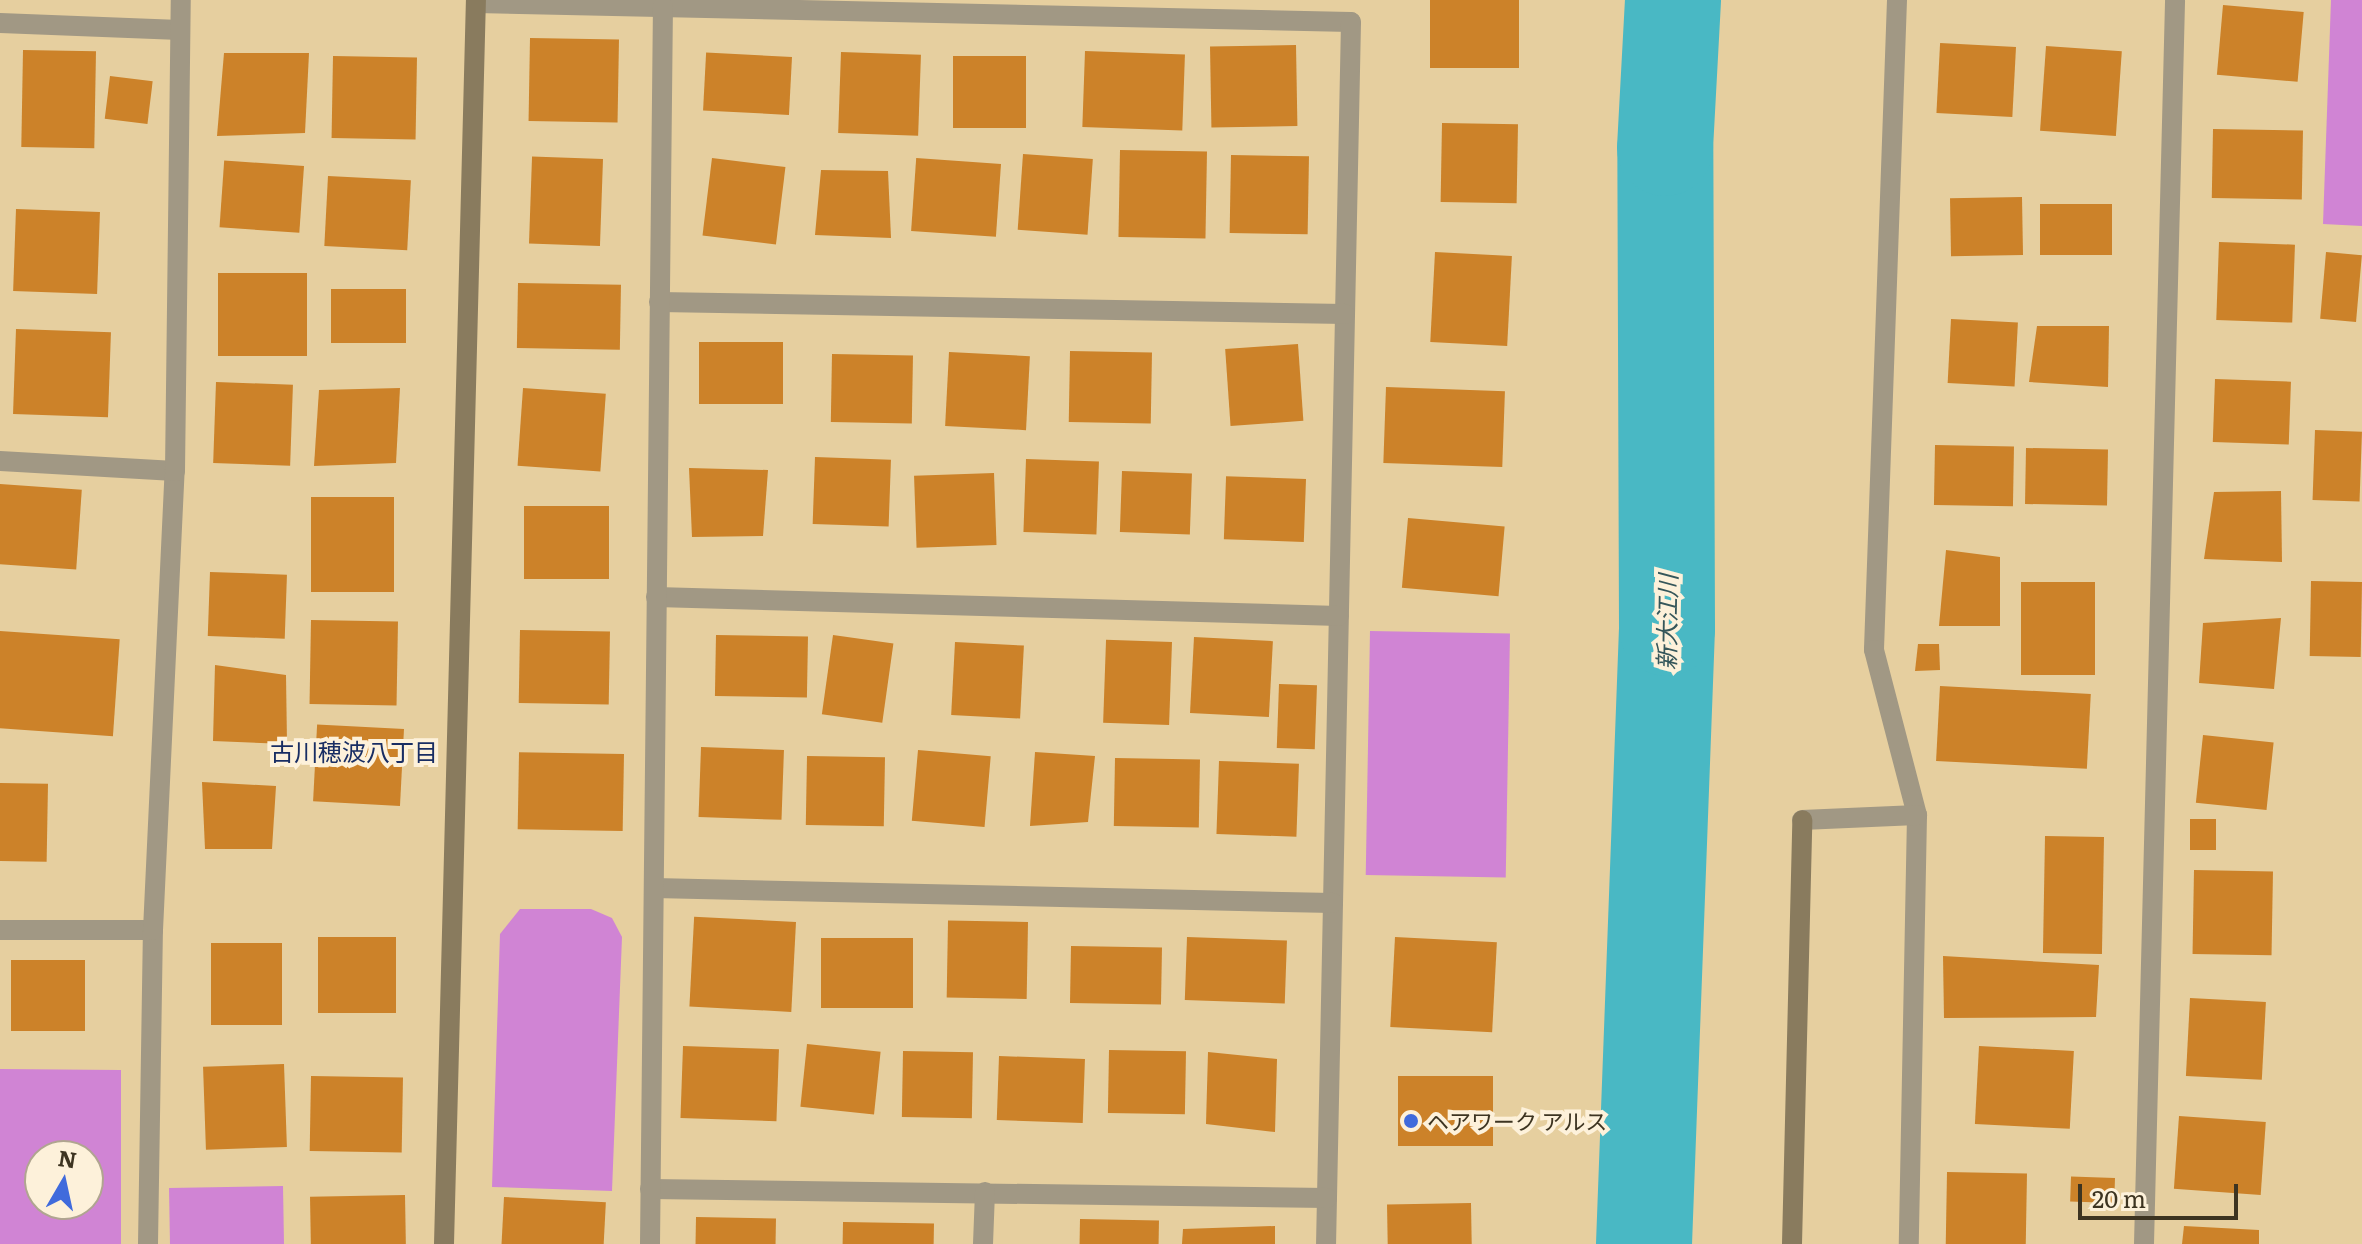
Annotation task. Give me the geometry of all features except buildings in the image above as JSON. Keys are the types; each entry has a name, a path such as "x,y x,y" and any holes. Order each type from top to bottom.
{"street":[{"path":"148,1244 153,930 175,471 181,0"},
{"path":"1897,0 1874,650 1917,815 1909,1244"},
{"path":"2144,1244 2175,0"},
{"path":"444,1244 476,2 663,7 1174,9 1351,22 1326,1244"},
{"path":"650,1244 663,7"},
{"path":"0,23 180,30"},
{"path":"659,302 1345,314"},
{"path":"0,461 175,471"},
{"path":"656,597 1339,616"},
{"path":"1792,1244 1802,820 1917,815"},
{"path":"654,888 1333,903"},
{"path":"0,930 153,930"},
{"path":"650,1189 1327,1198"},
{"path":"983,1244 985,1192"}],"shaded area":[{"path":"2331,0 2362,0 2362,226 2323,224"},
{"path":"1370,631 1510,633 1506,877 1366,875"},
{"path":"520,909 591,909 612,918 622,937 612,1191 492,1187 500,934"},
{"path":"0,1069 121,1070 121,1244 0,1244"},
{"path":"283,1186 284,1244 170,1244 169,1188"}],"waterway":[{"name":"新大江川","path":"1644,1244 1667,628 1665,148 1673,0"}],"place":[{"name":"ヘアワーク アルス","path":"1411,1121"}],"district":[{"name":"古川穂波八丁目","path":"354,751"}]}
